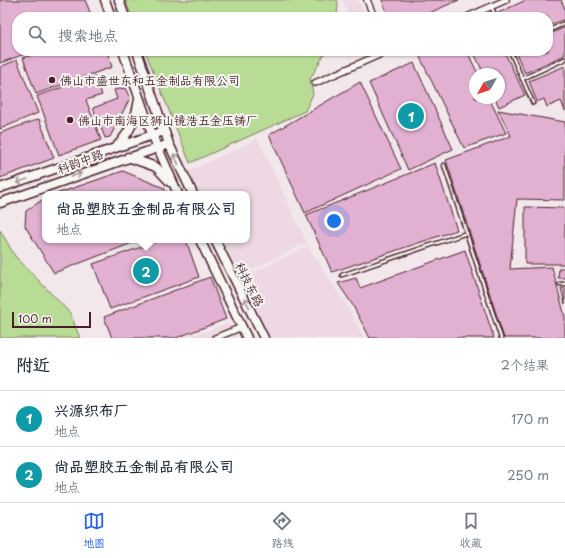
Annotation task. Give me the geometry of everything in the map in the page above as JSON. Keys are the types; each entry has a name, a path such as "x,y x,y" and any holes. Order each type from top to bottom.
{"main road":[{"path":"105,0 109,12"},
{"path":"119,0 123,12"},
{"path":"125,56 152,134 176,191"},
{"path":"139,56 169,144 192,191"},
{"path":"116,148 132,127 136,117 139,98"},
{"path":"0,188 164,131"},
{"name":"科韵中路","path":"1,200 169,144"},
{"path":"128,157 156,167 175,191"},
{"path":"201,243 247,338"},
{"name":"科技东路","path":"216,243 264,338"}],"street":[{"path":"367,0 372,12"},
{"path":"478,12 506,0"},
{"path":"315,83 377,56"},
{"path":"215,338 242,328"}],"lane":[{"path":"491,6 494,12"},
{"path":"553,29 565,23"},
{"path":"512,56 533,103"},
{"path":"522,79 565,59"},
{"path":"444,165 501,338"},
{"path":"342,275 466,233"},
{"path":"560,284 565,284"}],"shaded area":[{"path":"343,0 358,0 364,12 347,12 347,9"},
{"path":"258,139 307,243 239,276 223,243 250,243 250,191 199,191 189,171"},
{"path":"308,246 347,306 364,338 270,338 240,279"},
{"path":"228,323 236,338 188,338"}],"green space":[{"path":"125,0 337,0 338,2 337,12 130,12"},
{"path":"147,56 323,56 310,79 313,94 305,111 190,163"},
{"path":"0,230 15,256 70,313 80,338 0,338"}],"building":[{"path":"0,0 85,0 90,12 12,12 12,56 19,56 0,63"},
{"path":"382,0 459,0 431,12 387,12"},
{"path":"526,0 561,0 565,9 565,19 553,24 553,12 500,12"},
{"path":"565,27 565,55 525,73 517,56 553,56 553,33"},
{"name":"佛山市盛世东和五金制品有限公司","path":"29,56 109,56 112,67 36,94 23,58"},
{"path":"419,56 469,56 475,68 469,68 469,104 492,104 506,133 464,148"},
{"path":"475,56 506,56 525,95 499,107 498,104 505,104 505,68 481,68"},
{"path":"17,60 38,113 0,129 0,67"},
{"path":"414,63 453,149 408,170 369,83"},
{"path":"565,66 565,111 561,101 547,107 544,99 537,102 529,81"},
{"name":"佛山市南海区狮山镜浩五金压铸厂","path":"95,76 102,95 86,100 101,140 59,155 37,96"},
{"path":"360,82 401,169 305,213 269,135"},
{"path":"125,88 130,98 110,137 105,138 93,108 117,99 114,90"},
{"path":"498,110 565,122 565,200 517,199 510,269 552,267 565,317 565,338 504,338 446,160 511,136"},
{"path":"39,119 54,158 0,178 0,133"},
{"path":"435,163 457,230 332,272 306,215"},
{"path":"123,171 164,188 165,191 65,191"},
{"path":"42,200 42,243 132,243 54,273 25,226 26,211"},
{"path":"525,207 565,208 565,264 525,264"},
{"path":"152,243 187,243 199,277 110,309 93,264"},
{"path":"465,250 494,338 370,338 352,304 338,283 356,278 360,288"},
{"path":"559,268 565,268 565,278 558,278"},
{"path":"210,277 226,319 176,338 112,338 104,317"},
{"path":"561,288 565,288 565,304"}],"place":[{"name":"佛山市盛世东和五金制品有限公司","path":"52,80"},
{"name":"兴源织布厂","path":"411,116"},
{"name":"佛山市南海区狮山镜浩五金压铸厂","path":"70,120"},
{"name":"尚品塑胶五金制品有限公司","path":"146,271"}]}
